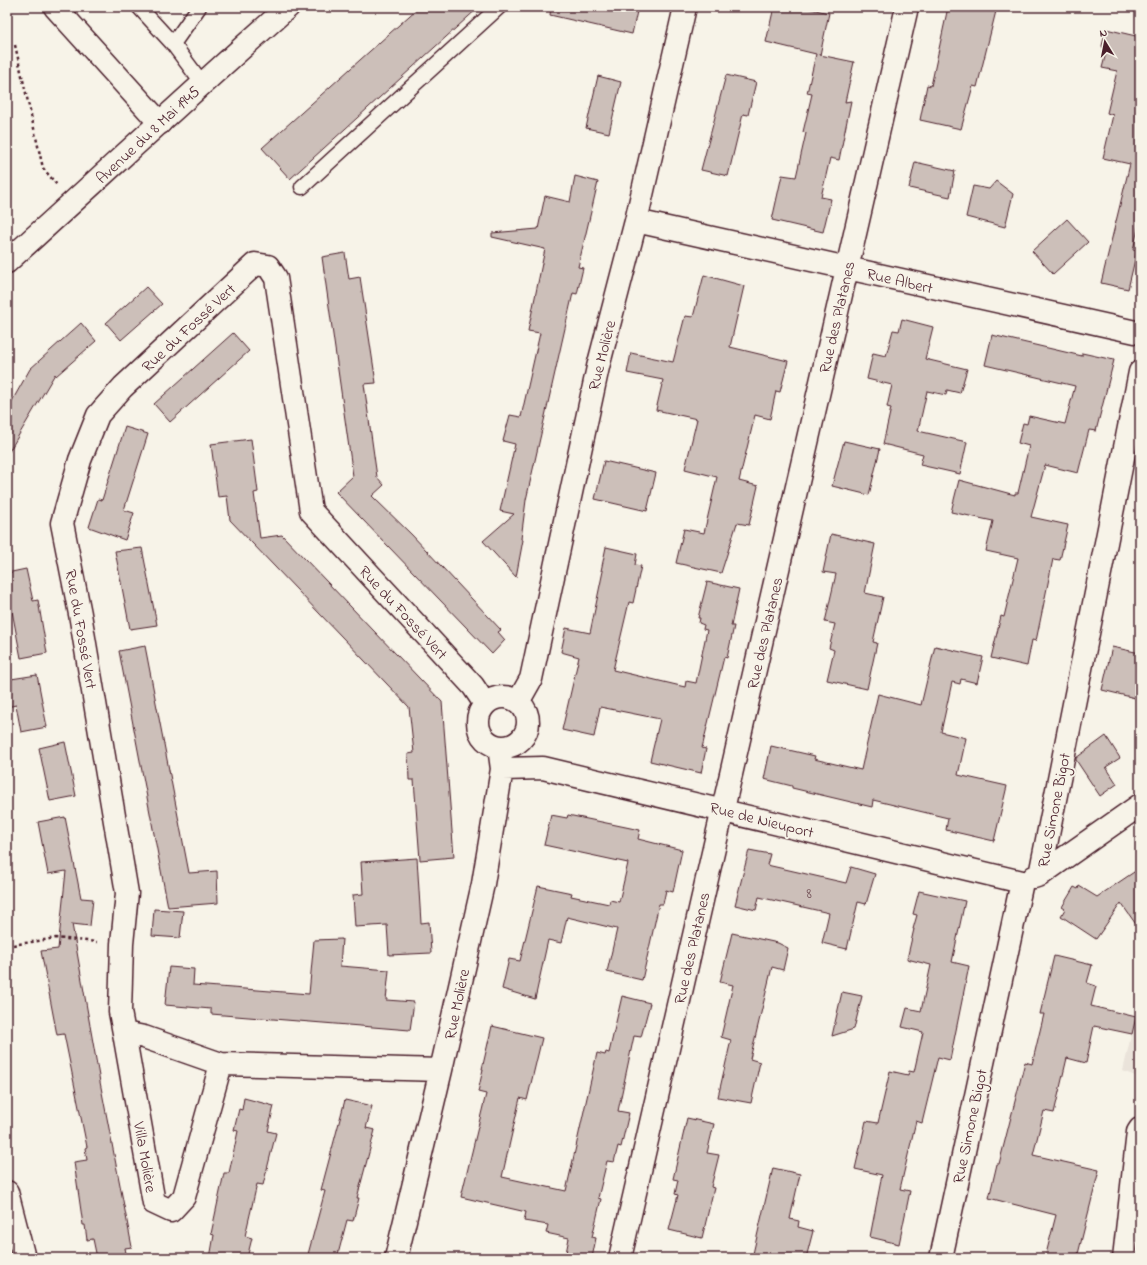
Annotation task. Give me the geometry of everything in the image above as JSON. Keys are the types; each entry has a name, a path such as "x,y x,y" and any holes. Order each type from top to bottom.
{"street":[{"path":"55,7 160,123"},
{"name":"Avenue du 8 Mai 1945","path":"7,262 72,204 202,83 288,7"},
{"name":"Rue Molière","path":"518,702 531,679 598,367 636,221 685,7"},
{"name":"Rue des Platanes","path":"620,1258 907,7"},
{"name":"Rue Albert","path":"636,221 1140,333"},
{"name":"Rue du Fossé Vert","path":"128,893 62,523 80,460 98,415 123,387 255,264 268,266 276,278 311,511 473,686 485,704"},
{"name":"Rue Simone Bigot","path":"941,1258 1031,878 1140,372"},
{"path":"498,697 505,697 518,702 524,708 527,716 528,724 526,732 515,744 508,747 499,747 485,740 480,734 478,718 485,704 498,697"},
{"name":"Rue Molière","path":"396,1258 442,1070 483,884 502,769 499,747"},
{"name":"Rue de Nieuport","path":"502,769 543,768 1031,878"},
{"path":"1031,878 1140,805"},
{"name":"Villa Molière","path":"128,893 122,944 120,1012 154,1203 170,1211 184,1197 221,1064"},
{"path":"124,1033 144,1037 221,1064 442,1070"},
{"path":"1124,1258 1138,1132 1140,1129"},
{"path":"7,1192 24,1258"}],"lane":[{"path":"139,7 173,44 202,83"},
{"path":"173,44 199,7"},
{"path":"302,187 499,7"}],"path":[{"path":"15,45 44,168 72,204"},
{"path":"7,946 56,938 122,944"}],"shaded area":[{"path":"1140,995 1140,1078 1123,1071"}],"building":[{"path":"419,7 479,7 290,179 262,148"},
{"path":"551,7 638,7 632,34 550,15"},
{"path":"774,7 802,7 829,13 820,55 854,62 845,102 851,101 839,160 830,158 821,197 831,199 823,232 772,220 782,175 796,177 806,133 803,132 812,94 807,93 816,54 766,42"},
{"path":"948,7 997,7 977,87 973,86 961,129 920,120 927,85 931,86"},
{"path":"1106,29 1140,37 1140,220 1133,250 1137,251 1128,289 1101,283 1130,164 1103,158 1113,115 1107,113 1117,71 1102,68 1106,53 1102,46"},
{"path":"726,75 756,82 748,115 743,114 728,176 701,170"},
{"path":"598,76 621,82 609,133 586,128"},
{"path":"915,162 955,171 950,197 909,188"},
{"path":"575,176 598,182 578,267 583,268 577,294 573,293 526,500 521,539 523,540 516,577 483,541 514,514 500,511 515,444 503,441 510,415 521,417 540,333 528,331 545,249 492,237 492,233 538,229 545,196 570,202"},
{"path":"996,181 1013,194 1005,227 966,217 973,186 989,189"},
{"path":"1067,219 1088,242 1053,274 1032,251"},
{"path":"345,253 349,279 360,277 376,383 364,384 377,477 384,485 372,496 412,535 501,630 498,632 505,640 492,654 336,492 353,476 322,257"},
{"path":"704,275 744,286 730,347 788,361 780,392 776,391 770,419 755,415 739,481 758,486 749,525 737,523 721,573 676,563 684,529 704,533 717,477 685,469 697,419 656,410 663,380 627,373 631,353 673,362 685,316 693,317"},
{"path":"146,287 162,304 121,340 106,323"},
{"path":"902,319 933,327 925,359 967,369 960,393 947,390 946,395 927,391 918,431 967,442 960,474 920,465 923,454 883,444 891,408 887,407 892,385 867,379 873,353 886,356 893,330 899,331"},
{"path":"81,323 96,341 56,376 55,374 7,455 7,410 30,369"},
{"path":"233,333 249,351 170,422 154,404"},
{"path":"992,335 1082,356 1082,353 1114,360 1096,431 1089,430 1078,473 1045,465 1031,517 1068,525 1060,560 1053,559 1036,641 1032,640 1027,666 991,658 1001,616 1004,617 1018,558 986,551 993,521 951,512 959,480 1015,495 1015,493 1018,493 1029,446 1018,443 1023,423 1027,424 1029,416 1065,424 1075,386 985,365"},
{"path":"125,427 148,434 124,510 134,513 125,540 89,527 98,499 102,500"},
{"path":"251,439 258,492 254,493 260,538 282,535 442,702 454,857 420,860 414,780 409,780 408,754 414,753 409,707 230,520 227,496 218,497 211,444"},
{"path":"844,441 880,449 869,495 832,486"},
{"path":"604,461 656,473 647,511 595,499"},
{"path":"831,534 875,544 865,593 883,597 873,642 877,643 867,689 827,680 834,650 829,648 835,624 825,622 836,574 823,572"},
{"path":"606,547 637,554 635,565 641,566 633,603 629,602 613,670 685,687 686,681 696,683 707,630 703,629 704,625 699,623 700,618 698,618 707,582 739,589 731,626 734,626 727,658 724,657 702,748 706,749 701,773 650,761 660,719 600,707 594,737 562,730 579,657 561,652 566,628 590,633 603,571 601,571"},
{"path":"142,548 157,625 130,629 115,551"},
{"path":"26,569 33,601 38,600 47,653 21,658 7,585 7,573"},
{"path":"145,646 189,873 217,871 218,903 168,907 119,651"},
{"path":"935,646 983,657 977,683 961,679 960,684 952,682 941,732 966,738 958,775 1007,786 994,841 946,830 948,818 873,800 872,807 792,788 792,786 764,779 771,746 815,756 814,759 861,770 878,694 921,705"},
{"path":"1112,647 1140,653 1140,677 1135,698 1102,690"},
{"path":"37,675 47,727 21,732 16,705 7,707 7,686 11,686 11,679"},
{"path":"1106,736 1120,758 1106,767 1117,784 1100,796 1076,758"},
{"path":"65,742 76,796 50,801 39,748"},
{"path":"551,815 567,818 568,815 640,830 638,839 682,850 673,892 666,890 663,904 659,904 642,980 607,972 617,929 567,917 561,943 548,940 535,999 502,989 509,959 520,961 538,886 572,893 571,896 609,904 610,900 619,902 628,863 544,845"},
{"path":"65,817 81,898 93,899 90,926 72,924 100,1082 132,1247 125,1248 127,1258 97,1258 93,1239 87,1240 85,1225 83,1225 74,1162 87,1160 85,1148 87,1147 64,1034 57,1035 41,951 58,949 66,871 48,874 38,822"},
{"path":"749,850 770,854 767,865 846,883 851,867 875,874 866,904 858,902 847,949 822,943 829,913 759,897 756,910 735,905"},
{"path":"417,858 421,923 429,922 431,953 389,955 387,925 355,927 353,895 363,894 361,862"},
{"path":"1140,868 1140,930 1121,903 1096,939 1061,916 1065,909 1062,907 1074,887 1078,889 1079,886 1097,897"},
{"path":"919,891 965,901 952,962 969,966 950,1060 938,1057 922,1123 916,1121 900,1189 910,1191 899,1244 870,1237 882,1175 855,1169 866,1121 878,1123 890,1071 908,1075 909,1071 914,1072 923,1032 902,1027 907,1008 921,1011 931,965 907,959 917,915 913,914"},
{"path":"154,909 183,911 180,938 152,936"},
{"path":"732,933 778,943 788,948 783,970 772,967 750,1059 760,1062 751,1103 718,1097 731,1040 721,1037 733,985 720,982"},
{"path":"342,939 340,966 389,970 386,1000 414,1002 410,1030 211,1014 211,1009 165,1005 169,967 194,969 193,985 309,994 314,940"},
{"path":"1054,956 1092,965 1087,983 1096,986 1091,1006 1136,1017 1132,1034 1094,1026 1086,1063 1067,1058 1054,1113 1044,1111 1033,1155 1099,1170 1077,1258 1045,1258 1056,1215 989,1198 1025,1062 1032,1064 1044,1014 1040,1014"},
{"path":"842,992 862,996 854,1029 832,1036"},
{"path":"622,996 650,1003 641,1037 634,1036 618,1111 629,1113 621,1147 618,1146 614,1162 607,1161 598,1198 601,1199 592,1237 596,1238 592,1258 565,1258 569,1238 546,1233 548,1225 524,1221 526,1212 461,1197 486,1094 478,1092 482,1069 492,1026 542,1038 527,1100 520,1098 502,1177 566,1191 597,1053 605,1055 606,1052 609,1053"},
{"path":"244,1098 274,1106 268,1131 276,1133 263,1185 257,1184 245,1236 252,1238 247,1258 210,1258 214,1235 211,1234 224,1173 229,1173 238,1131 234,1130 239,1109 242,1110"},
{"path":"345,1100 372,1106 366,1128 375,1130 357,1198 359,1198 353,1221 347,1220 337,1258 307,1258 325,1191 321,1190"},
{"path":"687,1118 714,1124 707,1153 719,1155 711,1187 714,1188 702,1238 669,1230 678,1195 675,1194 678,1180 673,1179"},
{"path":"773,1168 800,1174 790,1219 799,1221 798,1227 813,1231 806,1258 752,1258"}]}
